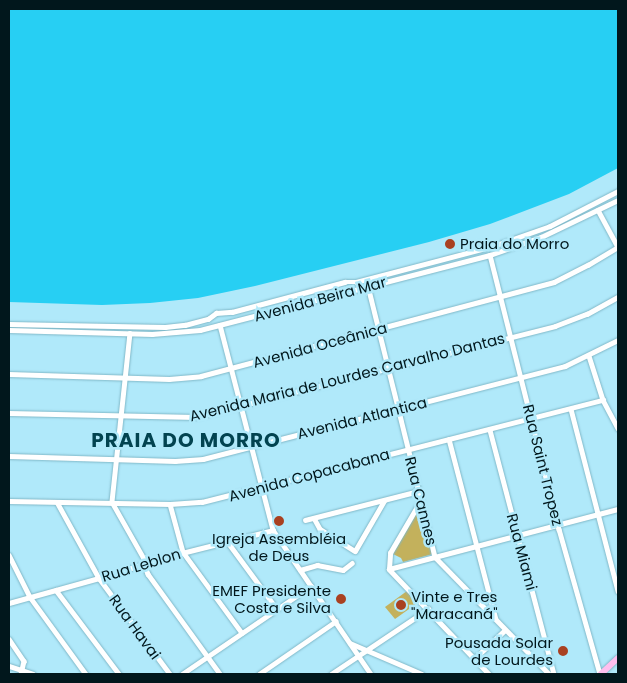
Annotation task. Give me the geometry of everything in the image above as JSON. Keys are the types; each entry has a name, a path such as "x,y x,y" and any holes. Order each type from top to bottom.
{"main road":[{"path":"600,674 618,658"}],"street":[{"path":"9,324 165,327 185,325 208,319 216,313 232,312 493,246 550,226 618,191"},
{"name":"Avenida Beira Mar","path":"9,330 169,334 220,325 490,255 540,238 618,200"},
{"path":"598,210 618,247"},
{"name":"Avenida Oceânica","path":"9,374 125,379 186,379 561,279 618,247"},
{"name":"Rua Saint Tropez","path":"490,255 499,297 558,525 600,674"},
{"name":"Rua Cannes","path":"368,286 435,557 549,674"},
{"name":"Avenida Maria de Lourdes Carvalho Dantas","path":"9,413 182,418 240,406 568,322 618,297"},
{"path":"220,325 273,530 371,674"},
{"path":"130,333 112,502 145,563 148,574 220,674"},
{"name":"Avenida Atlantica","path":"9,456 189,461 565,366 618,341"},
{"path":"589,356 603,400 618,428"},
{"name":"Avenida Copacabana","path":"9,501 170,504 202,502 603,400"},
{"path":"571,409 618,591"},
{"name":"Rua Miami","path":"490,430 554,674"},
{"path":"449,439 496,621"},
{"path":"305,520 419,491"},
{"path":"421,500 390,553 390,569 489,674"},
{"path":"314,518 320,529 355,551 384,501"},
{"name":"Rua Havai","path":"57,502 99,578 170,674"},
{"path":"170,504 182,552 242,633"},
{"path":"390,569 618,509"},
{"name":"Rua Leblon","path":"9,603 182,552 273,530"},
{"path":"227,541 277,609"},
{"path":"9,555 30,597 86,674"},
{"path":"300,570 317,565 343,570 352,563"},
{"path":"182,674 311,586"},
{"path":"56,590 119,674"},
{"path":"331,674 428,609"},
{"path":"259,674 336,621"},
{"path":"474,658 505,630"},
{"path":"9,638 24,661 22,672"},
{"path":"350,643 422,674"},
{"path":"9,666 22,672 33,674"}],"shaded area":[{"path":"420,505 433,554 403,562 401,558 393,554"},
{"name":"Vinte e Tres \"Maracaná\"","path":"407,591 416,604 395,619 385,607"}],"water":[{"path":"9,9 618,9 618,168 569,194 490,224 429,242 255,286 198,298 150,303 102,305 9,302"}],"place":[{"name":"Praia do Morro","path":"450,244"},
{"name":"Igreja Assembléia de Deus","path":"279,521"},
{"name":"EMEF Presidente Costa e Silva","path":"341,599"},
{"name":"Vinte e Tres \"Maracaná\"","path":"401,605"},
{"name":"Pousada Solar de Lourdes","path":"563,651"}],"district":[{"name":"PRAIA DO MORRO","path":"186,440"}]}
